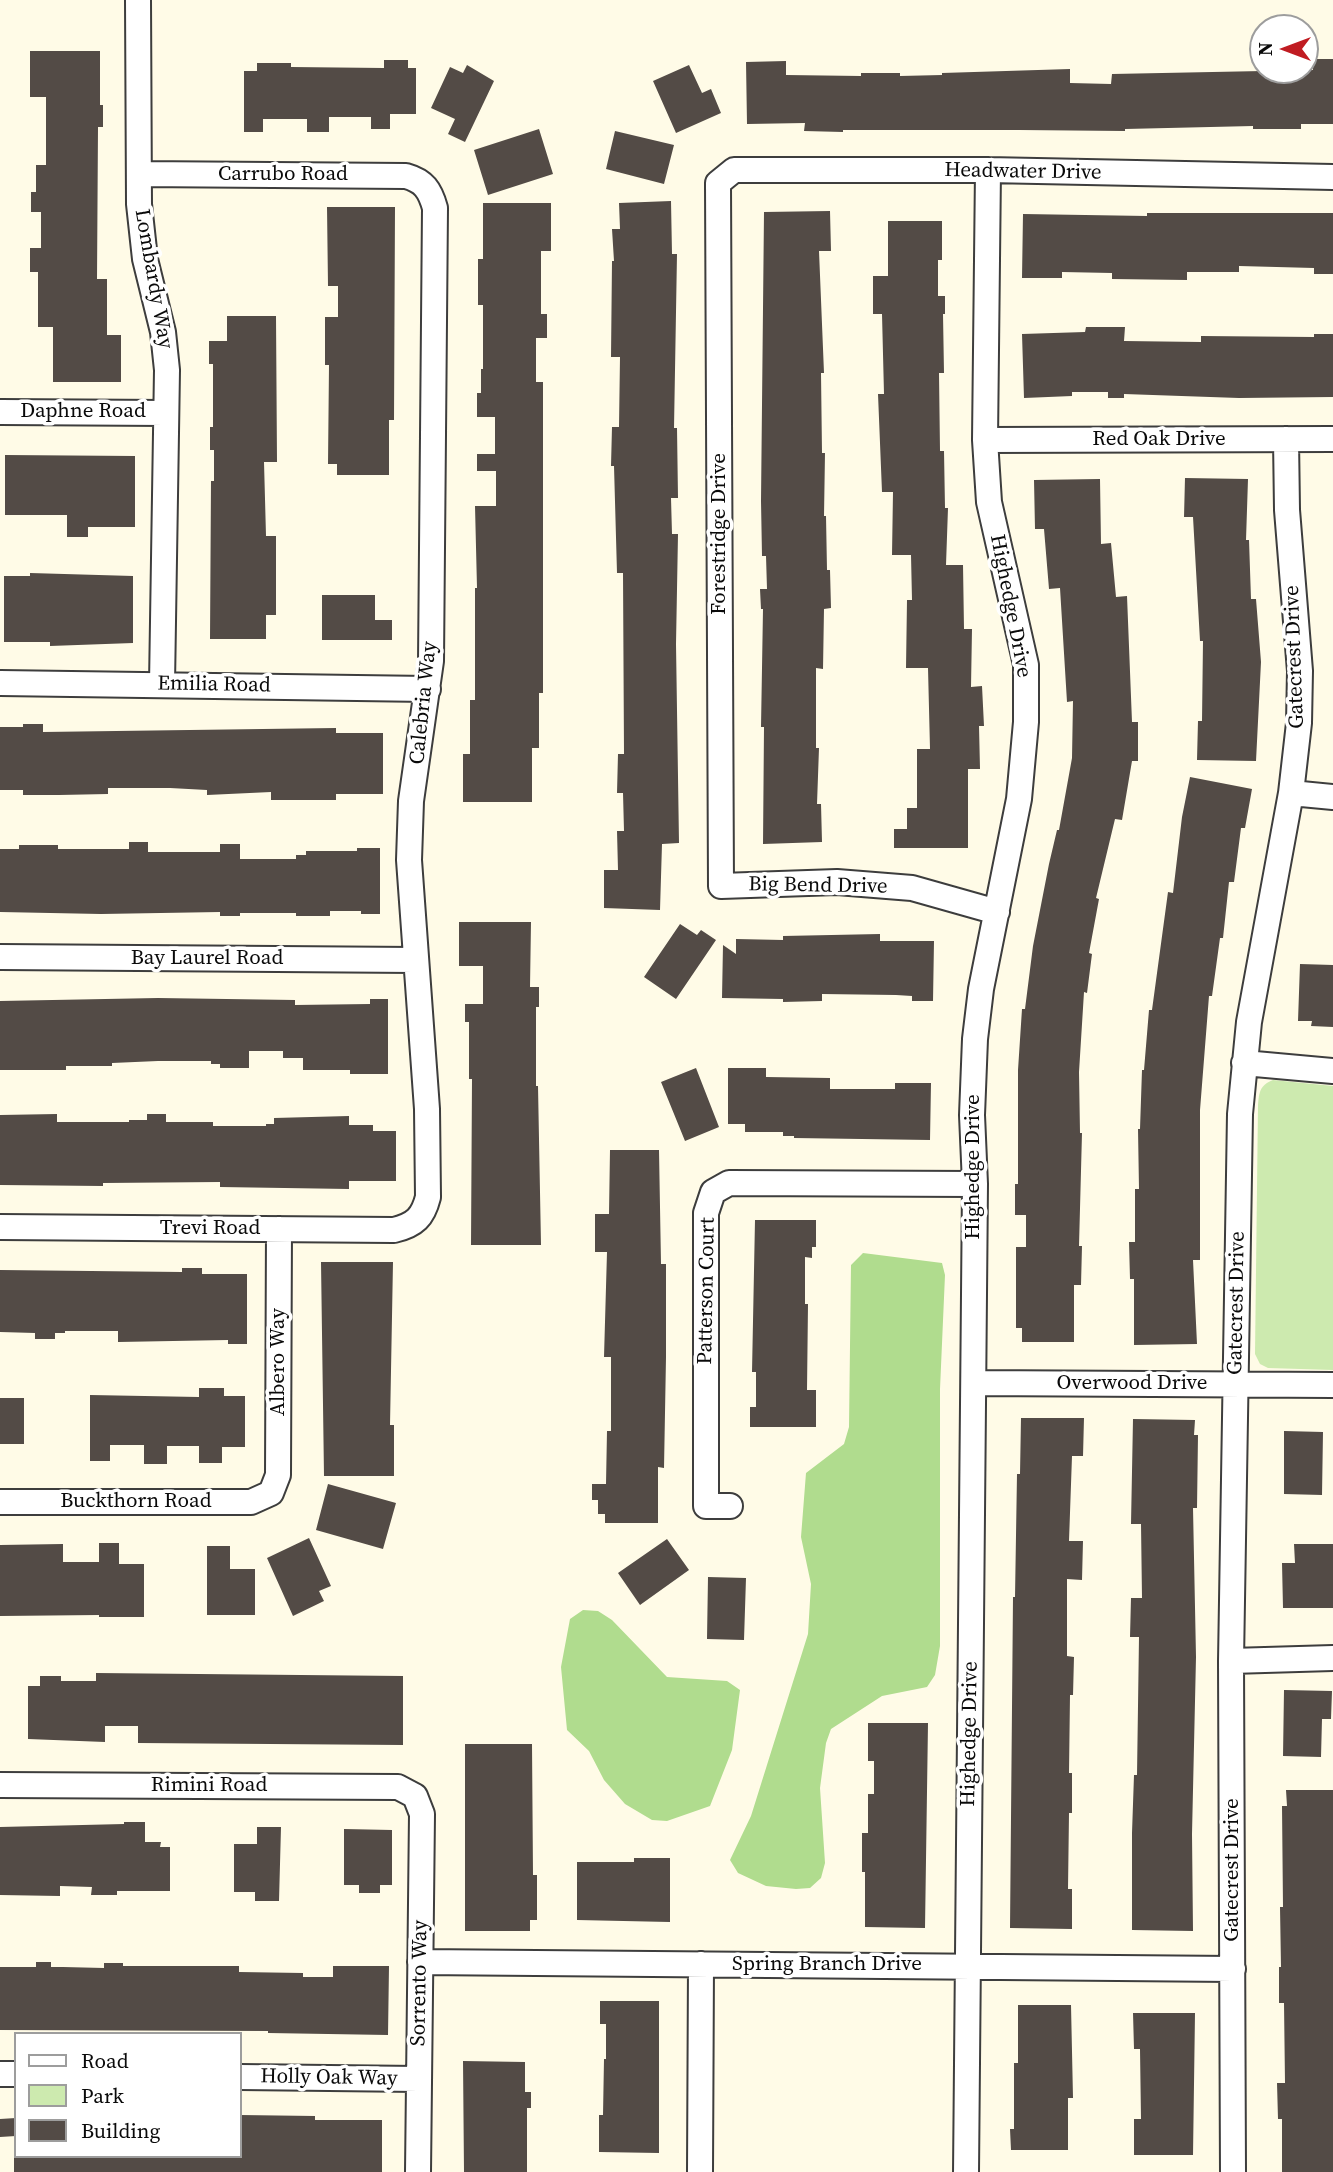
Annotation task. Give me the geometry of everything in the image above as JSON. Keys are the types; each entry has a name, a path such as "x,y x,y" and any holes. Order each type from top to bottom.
{"street":[{"name":"Lombardy Way","path":"138,0 139,204 143,246 166,350 162,684"},
{"name":"Headwater Drive","path":"718,183 734,170 988,170 1333,177"},
{"name":"Highedge Drive","path":"966,2172 974,1382 975,1184 972,1115 975,1039 981,989 1019,799 1026,722 1026,666 989,502 985,440 988,170"},
{"name":"Carrubo Road","path":"139,174 406,176 425,185"},
{"name":"Forestridge Drive","path":"718,183 721,886"},
{"name":"Calebria Way","path":"417,1220 425,1210 428,1197 429,1139 410,891 409,832 411,801 428,689 432,629 435,208 425,185"},
{"name":"Daphne Road","path":"0,412 166,413"},
{"name":"Gatecrest Drive","path":"1233,2172 1231,1661 1240,1114 1249,1022 1291,793 1299,723 1300,671 1287,510 1286,439"},
{"name":"Red Oak Drive","path":"985,440 1333,439"},
{"name":"Emilia Road","path":"0,683 428,689"},
{"path":"1291,793 1333,797"},
{"name":"Big Bend Drive","path":"721,886 837,883 912,888 996,912"},
{"name":"Bay Laurel Road","path":"0,957 415,960"},
{"path":"1244,1063 1333,1071"},
{"name":"Patterson Court","path":"730,1506 706,1506 706,1213 713,1192 729,1183 975,1184"},
{"name":"Trevi Road","path":"0,1227 394,1230 417,1220"},
{"name":"Albero Way","path":"271,1493 278,1475 279,1229"},
{"name":"Overwood Drive","path":"974,1382 1333,1385"},
{"name":"Buckthorn Road","path":"0,1502 251,1502 271,1493"},
{"path":"1231,1661 1333,1658"},
{"name":"Rimini Road","path":"0,1785 398,1787 415,1796"},
{"name":"Sorrento Way","path":"415,1796 422,1814 418,2172"},
{"name":"Spring Branch Drive","path":"420,1962 1233,1969"},
{"path":"700,2172 701,1964"},
{"name":"Holly Oak Way","path":"242,2077 418,2078"}],"green space":[{"path":"1273,1080 1333,1086 1333,1370 1268,1368 1260,1364 1255,1354 1258,1105 1261,1090"},
{"path":"863,1253 942,1263 945,1275 940,1389 940,1646 935,1675 927,1687 882,1696 831,1729 826,1743 820,1788 825,1863 821,1878 810,1888 766,1886 738,1873 730,1860 751,1816 808,1634 811,1584 801,1537 806,1473 844,1444 849,1427 851,1265"},
{"path":"583,1610 598,1611 612,1620 667,1677 727,1681 740,1690 732,1750 710,1806 667,1821 652,1820 625,1804 604,1780 589,1751 567,1730 561,1667 570,1619"}],"building":[{"path":"30,51 100,51 100,105 103,105 103,127 98,127 97,279 107,279 107,335 121,335 121,382 53,382 53,327 38,327 38,272 30,272 30,248 41,248 41,212 31,212 31,192 36,192 36,165 46,165 46,97 30,97"},
{"path":"1319,59 1333,59 1333,124 1301,124 1301,129 1253,129 1253,126 1125,131 843,132 804,131 805,123 747,124 746,62 786,61 786,75 861,76 861,73 900,73 900,76 1070,69 1070,83 1111,84 1112,74 1249,71 1249,84 1319,84"},
{"path":"384,60 408,60 408,68 416,68 416,114 390,114 390,129 371,129 371,117 329,117 329,132 307,132 307,119 263,119 263,132 244,132 244,71 257,71 257,63 291,63 291,67 384,68"},
{"path":"467,65 494,81 465,142 448,134 455,119 431,108 450,67 463,73"},
{"path":"689,65 702,93 711,89 721,113 676,133 653,81"},
{"path":"539,129 553,174 488,195 474,150"},
{"path":"615,131 674,145 664,184 606,169"},
{"path":"671,201 672,254 677,254 674,428 677,428 678,498 671,498 672,534 678,534 676,644 679,843 662,844 660,910 604,908 604,870 618,870 617,831 624,831 623,793 617,793 618,754 624,754 623,573 617,573 614,466 611,466 612,427 619,427 620,357 611,357 614,261 612,229 620,229 619,203"},
{"path":"483,203 551,203 551,251 541,251 541,314 547,314 547,338 536,338 536,382 543,382 543,693 539,693 539,748 532,748 532,802 463,802 463,754 470,754 470,700 475,700 475,506 496,506 496,471 477,471 477,454 495,454 495,417 477,417 477,393 481,393 483,369 483,305 478,305 478,259 483,259"},
{"path":"327,207 395,207 394,420 389,420 389,475 337,475 337,464 328,464 329,365 325,365 325,317 338,317 338,286 328,286"},
{"path":"830,211 831,251 819,251 824,373 821,373 822,453 825,453 824,516 831,608 824,609 823,669 816,668 816,748 819,748 817,804 821,804 822,842 763,844 763,609 760,589 767,589 766,556 762,556 761,501 764,212"},
{"path":"1147,213 1333,213 1333,274 1314,274 1314,268 1239,266 1239,272 1187,272 1187,280 1112,279 1112,273 1062,272 1062,278 1022,278 1023,214 1147,216"},
{"path":"888,221 942,221 938,296 945,296 944,373 939,373 940,451 944,451 945,508 948,508 946,565 963,565 964,629 972,629 971,687 982,686 984,726 979,726 980,769 968,769 968,848 894,848 894,829 907,829 907,808 917,808 917,749 930,749 928,668 906,668 907,600 912,600 911,555 892,555 893,492 882,492 878,394 884,394 882,314 873,314 873,276 888,276"},
{"path":"227,316 276,316 277,462 264,462 266,536 276,536 276,615 266,615 266,639 210,639 211,481 214,481 214,450 210,450 210,427 213,427 213,364 209,364 209,341 227,341"},
{"path":"1086,327 1125,327 1124,341 1201,342 1201,336 1314,337 1314,334 1333,334 1333,397 1239,398 1124,394 1124,398 1108,398 1108,392 1072,392 1072,396 1024,398 1022,334 1085,332"},
{"path":"5,455 135,456 135,527 88,527 88,537 67,537 67,515 5,515"},
{"path":"1185,478 1248,479 1246,540 1249,540 1251,599 1256,599 1261,662 1256,761 1197,760 1198,721 1202,721 1203,641 1200,641 1193,517 1184,517"},
{"path":"1100,479 1101,544 1111,543 1116,597 1127,596 1132,722 1138,722 1138,761 1132,761 1122,820 1115,819 1096,898 1099,899 1089,953 1092,954 1087,993 1084,992 1079,1072 1082,1133 1079,1246 1082,1246 1081,1285 1074,1285 1074,1342 1022,1342 1022,1328 1016,1328 1016,1247 1026,1247 1026,1215 1015,1215 1015,1184 1018,1184 1018,1070 1022,1009 1025,1009 1033,946 1072,758 1073,701 1067,702 1060,588 1049,589 1044,529 1035,529 1034,480"},
{"path":"30,573 133,576 133,643 50,646 50,642 4,642 4,576 30,576"},
{"path":"322,595 375,595 375,620 392,620 392,640 322,640"},
{"path":"23,724 43,724 43,732 336,728 336,733 383,733 383,794 336,794 336,800 271,800 271,792 207,795 207,790 170,788 108,788 108,794 59,795 23,795 23,790 0,790 0,727 23,727"},
{"path":"1190,777 1252,789 1245,828 1241,828 1234,882 1229,882 1223,938 1220,938 1212,996 1209,996 1200,1110 1200,1260 1193,1260 1197,1344 1134,1345 1134,1279 1130,1279 1129,1242 1135,1242 1135,1189 1139,1189 1138,1129 1142,1070 1168,892 1173,893 1182,817"},
{"path":"129,842 148,842 148,852 220,852 220,844 240,844 240,859 296,859 296,855 306,855 306,851 380,848 380,914 361,914 361,911 330,911 330,916 240,913 240,916 220,916 220,912 0,912 0,849 19,849 19,845 58,845 58,849 129,849"},
{"path":"459,922 531,922 530,987 539,987 539,1007 536,1007 536,1086 541,1245 471,1245 472,1079 469,1079 469,1022 465,1022 465,1004 483,1004 483,966 459,966"},
{"path":"680,924 697,935 701,930 716,940 676,999 644,977"},
{"path":"880,934 880,941 934,941 933,1001 912,1001 912,996 896,995 822,994 822,1001 783,1002 783,999 722,998 723,945 736,954 736,939 783,940 783,936"},
{"path":"1300,964 1333,965 1333,1027 1311,1026 1312,1021 1298,1021"},
{"path":"158,998 295,1000 295,1005 370,1004 370,999 388,999 388,1074 350,1074 350,1070 303,1070 303,1058 283,1058 283,1051 249,1051 249,1068 220,1068 220,1064 211,1064 211,1061 158,1061 112,1063 112,1066 66,1066 66,1070 0,1070 0,1001"},
{"path":"696,1068 719,1127 685,1141 661,1082"},
{"path":"728,1068 766,1068 766,1077 830,1078 830,1089 895,1089 895,1083 931,1083 930,1140 794,1138 783,1136 783,1132 745,1132 745,1124 728,1124"},
{"path":"57,1114 57,1122 129,1122 147,1120 147,1114 166,1114 166,1122 213,1122 213,1126 266,1126 274,1124 274,1118 349,1116 349,1125 373,1125 373,1131 396,1131 396,1181 349,1181 349,1189 220,1187 220,1182 103,1183 103,1186 0,1185 0,1115"},
{"path":"610,1150 659,1150 661,1264 666,1264 666,1357 664,1468 658,1467 658,1523 605,1523 605,1514 598,1514 598,1500 592,1500 592,1484 606,1484 607,1431 611,1431 611,1357 604,1357 607,1252 595,1252 595,1214 609,1214"},
{"path":"755,1220 816,1220 816,1247 812,1247 812,1258 805,1257 805,1304 808,1304 807,1390 816,1390 816,1427 750,1427 750,1407 756,1407 756,1372 752,1372"},
{"path":"321,1262 393,1262 390,1425 394,1425 394,1476 324,1476"},
{"path":"182,1268 202,1268 202,1274 247,1274 247,1344 228,1344 228,1340 118,1342 118,1331 65,1331 55,1333 55,1339 35,1339 35,1333 0,1332 0,1270 182,1272"},
{"path":"199,1388 224,1388 224,1396 245,1396 245,1447 222,1447 222,1463 199,1463 199,1446 167,1446 167,1464 144,1464 144,1445 110,1445 110,1461 90,1461 90,1395 199,1397"},
{"path":"0,1398 24,1398 24,1444 0,1444"},
{"path":"1021,1418 1084,1418 1083,1456 1072,1456 1069,1541 1083,1541 1082,1580 1067,1579 1067,1656 1074,1657 1073,1695 1070,1695 1069,1773 1072,1773 1072,1813 1069,1813 1068,1889 1072,1889 1072,1929 1010,1928 1013,1597"},
{"path":"1133,1419 1195,1420 1194,1435 1198,1435 1197,1508 1193,1508 1196,1657 1193,1931 1132,1930 1132,1833 1134,1775 1137,1775 1139,1637 1130,1637 1131,1598 1142,1598 1141,1524 1131,1524"},
{"path":"1284,1431 1323,1432 1322,1495 1284,1494"},
{"path":"328,1484 396,1503 383,1549 316,1530"},
{"path":"309,1538 331,1586 319,1591 324,1601 293,1616 267,1558"},
{"path":"667,1539 689,1570 640,1605 618,1573"},
{"path":"99,1543 119,1543 119,1564 144,1564 144,1617 0,1616 0,1545 63,1544 63,1562 99,1562"},
{"path":"1294,1544 1333,1544 1333,1608 1283,1608 1282,1563 1295,1563"},
{"path":"207,1546 230,1546 230,1569 255,1569 255,1615 207,1615"},
{"path":"708,1577 746,1578 744,1640 707,1639"},
{"path":"96,1673 403,1676 403,1745 138,1743 138,1726 105,1726 105,1742 28,1739 28,1686 40,1686 40,1676 61,1676 61,1681 96,1681"},
{"path":"1284,1690 1332,1691 1331,1719 1322,1719 1321,1757 1283,1756"},
{"path":"868,1723 928,1723 925,1928 865,1927 862,1833 868,1833 868,1794 874,1794 874,1761 868,1761"},
{"path":"465,1744 532,1744 533,1875 537,1875 537,1920 530,1920 530,1931 465,1931"},
{"path":"1286,1790 1333,1790 1333,2172 1282,2172 1282,2119 1278,2119 1277,2083 1285,2083 1284,2003 1279,2003 1279,1967 1280,1907 1283,1907 1282,1806 1287,1806"},
{"path":"145,1822 145,1842 161,1842 160,1847 170,1847 170,1891 117,1891 117,1895 91,1895 92,1887 60,1886 60,1896 0,1895 0,1827"},
{"path":"257,1827 281,1827 279,1901 255,1901 255,1892 234,1892 234,1844 257,1844"},
{"path":"344,1829 392,1830 392,1885 380,1885 380,1893 359,1893 359,1885 344,1885"},
{"path":"634,1858 670,1858 670,1922 577,1920 577,1862 634,1862"},
{"path":"36,1962 51,1962 51,1967 104,1968 104,1963 123,1963 123,1966 239,1966 239,1972 303,1973 303,1977 333,1977 333,1966 389,1966 388,2035 268,2031 0,2030 0,1967 36,1967"},
{"path":"600,2001 659,2001 659,2153 599,2152 599,2115 603,2115 606,2059 606,2024 600,2024"},
{"path":"1018,2005 1071,2005 1073,2098 1068,2098 1068,2150 1011,2150 1010,2129 1014,2129 1014,2063 1018,2063"},
{"path":"1133,2013 1195,2013 1193,2155 1134,2155 1134,2119 1141,2119 1140,2049 1134,2049"},
{"path":"463,2061 525,2062 525,2092 531,2092 531,2108 527,2108 527,2172 464,2172"},
{"path":"242,2115 315,2116 315,2120 382,2120 382,2172 14,2172 14,2158 242,2158"},
{"path":"14,2118 14,2136 0,2137 0,2119"}]}
